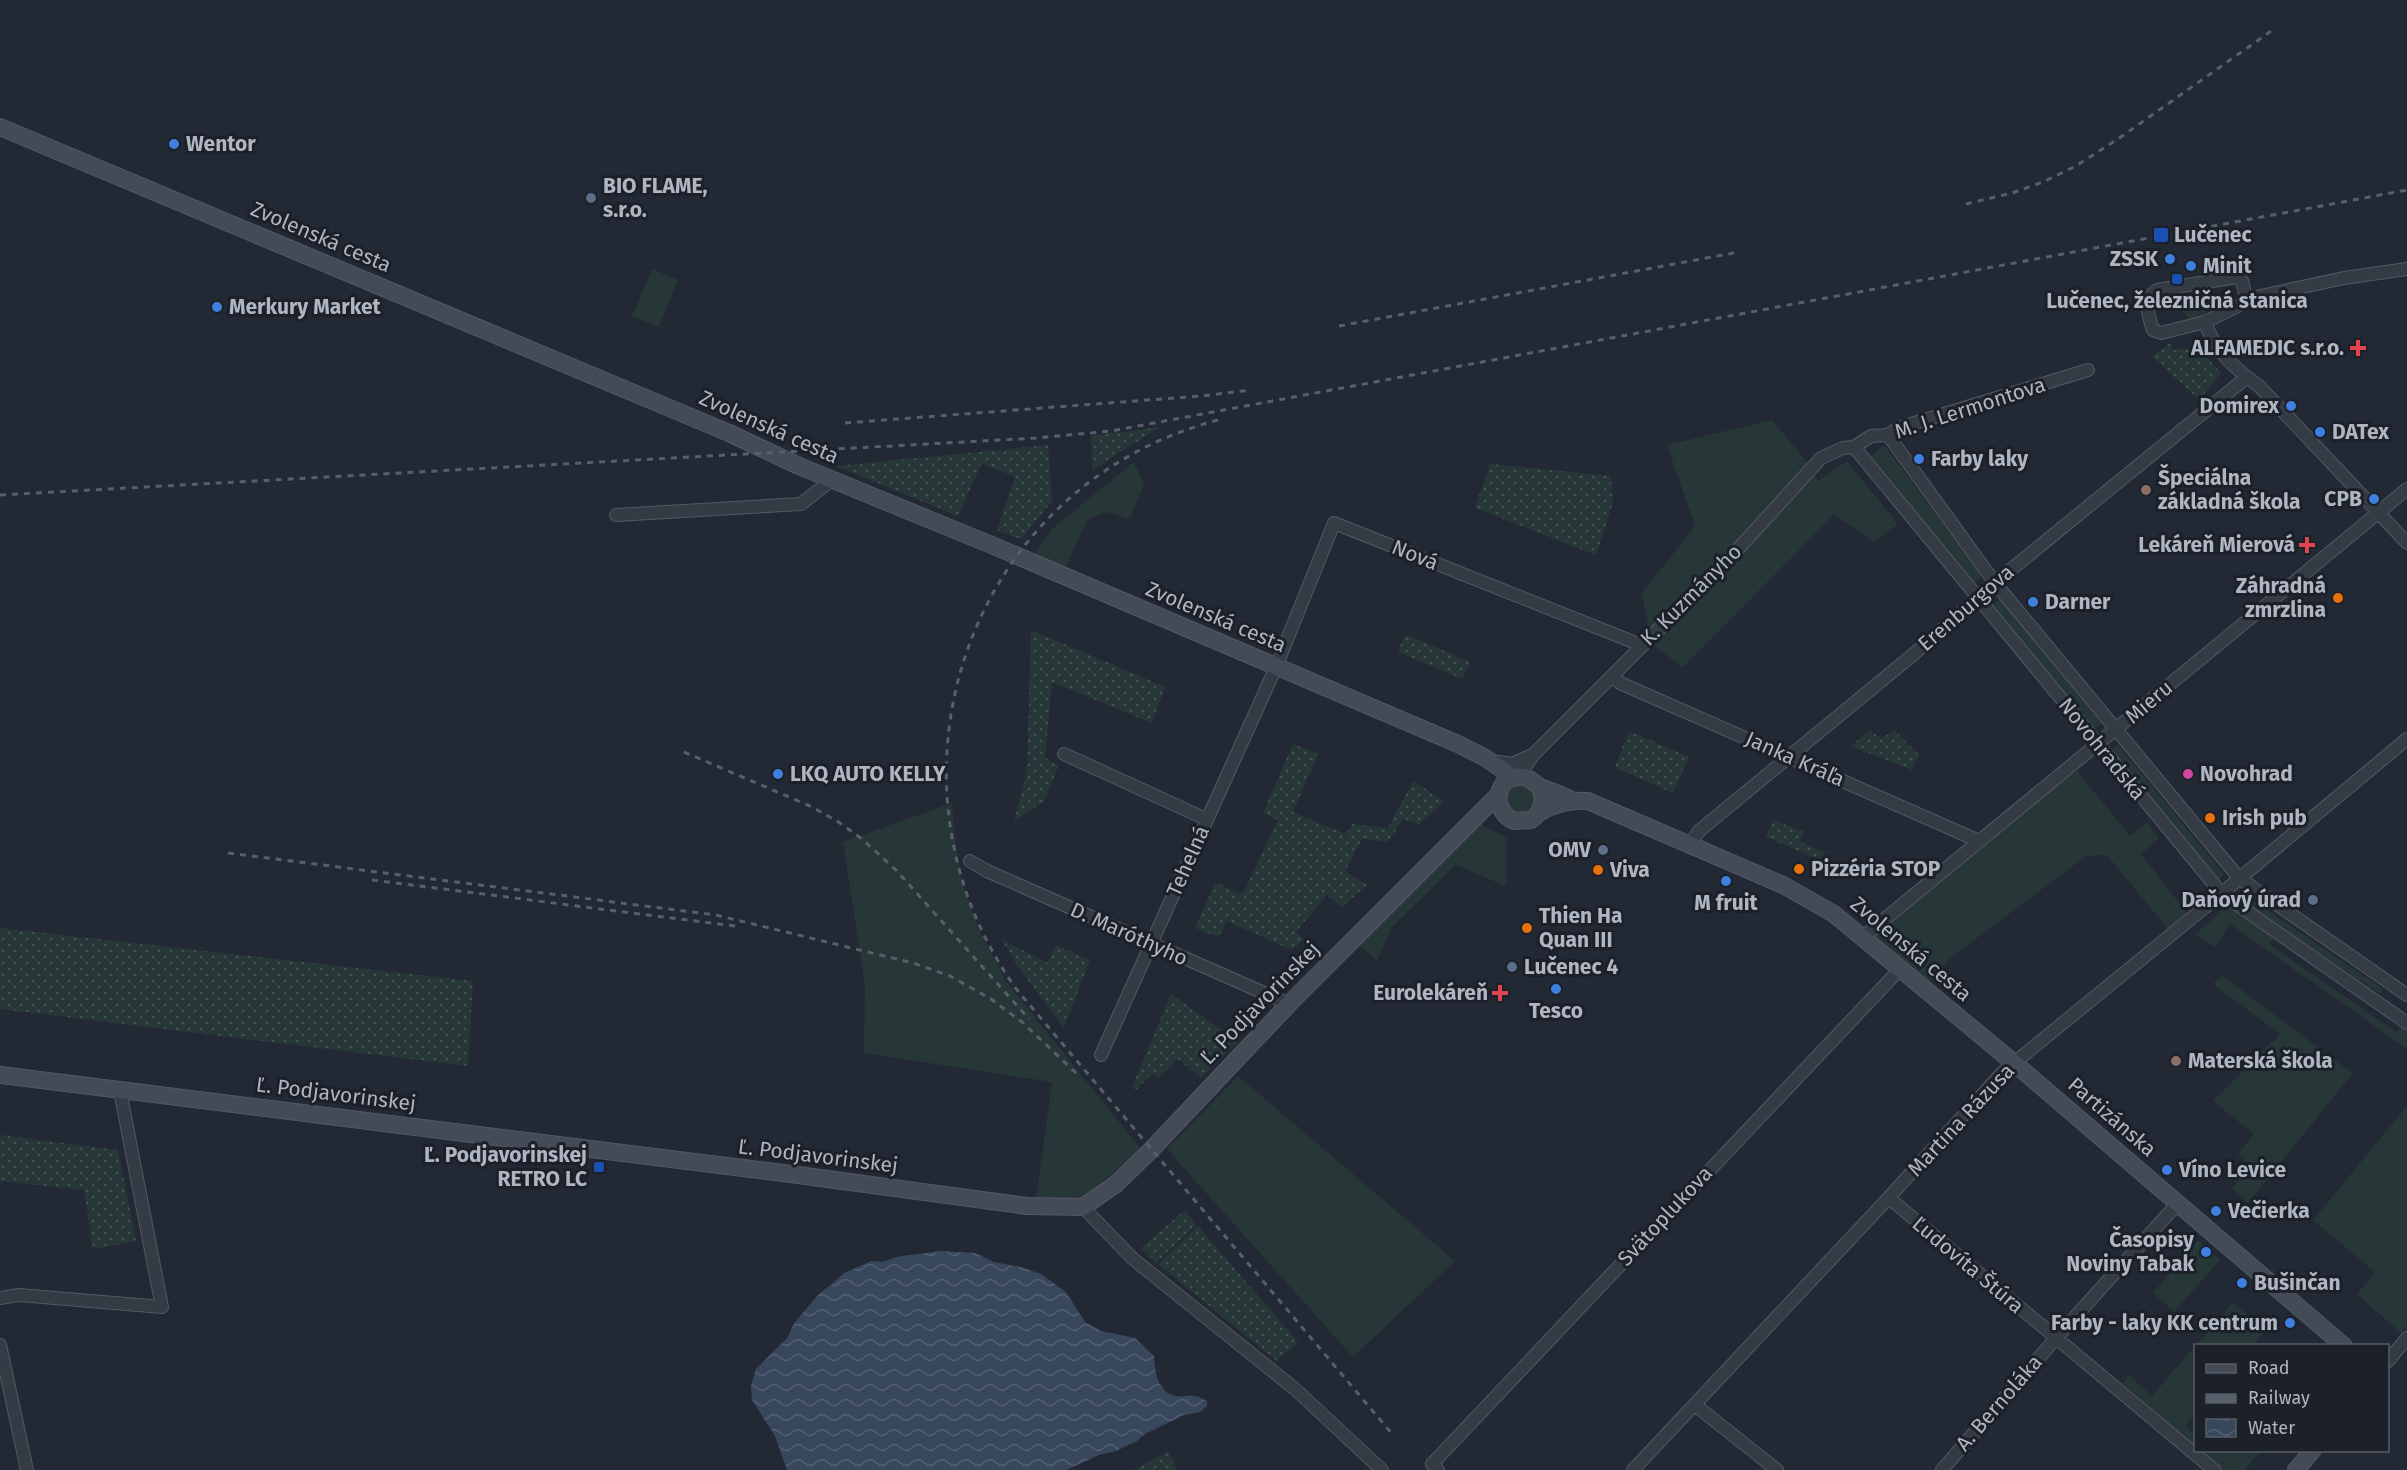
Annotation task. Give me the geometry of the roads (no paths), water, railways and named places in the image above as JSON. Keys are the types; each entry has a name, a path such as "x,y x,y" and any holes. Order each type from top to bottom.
{"street":[{"name":"Zvolenská cesta","path":"0,127 729,433 832,479 1458,744 1489,760 1517,784 1559,793 1573,801"},
{"path":"2247,300 2242,281 2237,277 2157,290 2148,300 2147,308 2155,332 2162,333 2205,322 2247,300 2344,278 2407,268"},
{"path":"2205,322 2215,345 2259,386 2407,543"},
{"name":"M. J. Lermontova","path":"1854,447 1871,436 1888,435 1898,429 2088,370"},
{"name":"Erenburgova","path":"1690,844 1699,831 1915,653 1995,583 2247,377"},
{"name":"Novohradská","path":"1888,435 1995,583 2239,878 2403,992 2388,1009"},
{"name":"Novohradská","path":"1854,447 2222,894 2407,1023"},
{"name":"K. Kuzmányho","path":"1489,760 1512,764 1534,754 1728,560 1821,458 1843,448 1854,447"},
{"path":"616,515 801,504 832,479"},
{"name":"Mieru","path":"1863,937 2407,489"},
{"name":"Nová","path":"1276,668 1334,523 1641,645"},
{"name":"Tehelná","path":"1101,1055 1276,668"},
{"name":"Janka Kráľa","path":"1612,676 1620,683 1979,841"},
{"name":"Martina Rázusa","path":"1633,1470 1889,1198 2003,1072 2222,894 2407,739"},
{"path":"1064,754 1206,819"},
{"path":"1504,815 1499,805 1517,784 1534,754"},
{"path":"1517,784 1543,800 1539,813"},
{"name":"Ľ. Podjavorinskej","path":"0,1075 529,1140 1028,1206 1083,1207 1116,1184 1144,1157 1289,1004 1474,818 1517,784"},
{"name":"Zvolenská cesta","path":"1504,815 1520,822 1531,820 1552,806 1573,801 1588,801 1812,899 1863,937 2014,1063"},
{"path":"1474,818 1492,814 1504,815"},
{"name":"D. Maróthyho","path":"970,861 987,871 1289,1004"},
{"name":"Svätoplukova","path":"1435,1467 1900,969"},
{"name":"Partizánska","path":"2014,1063 2342,1344"},
{"path":"0,1298 19,1295 162,1307 120,1091"},
{"name":"Ľudovíta Štúra","path":"1889,1198 2214,1470"},
{"name":"A. Bernoláka","path":"1941,1470 2178,1203"},
{"path":"1083,1207 1132,1258 1295,1389 1382,1470"},
{"path":"2389,1360 2407,1338"},
{"path":"0,1345 27,1470"},
{"path":"1695,1405 1777,1470"},
{"path":"2296,1470 2311,1452"}],"water":[{"path":"941,1251 975,1253 994,1262 1021,1267 1041,1274 1066,1292 1085,1322 1101,1331 1135,1338 1154,1356 1156,1374 1164,1390 1177,1396 1199,1397 1207,1401 1207,1406 1200,1412 1184,1415 1145,1434 1137,1441 1116,1451 1099,1455 1066,1470 787,1470 775,1436 752,1400 751,1386 756,1369 788,1337 794,1323 820,1293 844,1273 871,1261 882,1262 896,1257"}],"railway":[{"path":"1966,204 2012,193 2043,182 2074,167 2118,139 2274,29"},
{"path":"0,495 1036,438 1111,431 2407,190"},
{"path":"1339,326 1739,252"},
{"path":"845,423 1201,396 1251,390"},
{"path":"1218,420 1131,455 1059,508 1004,575 967,652 948,736 950,822 972,908 1017,990 1393,1435"},
{"path":"684,752 810,806 837,821 862,839 896,870 1029,1019"},
{"path":"228,853 716,915 913,963 950,976 991,999 1022,1022 1078,1075"},
{"path":"372,880 735,926"}],"place":[{"name":"Wentor","path":"174,144"},
{"name":"BIO FLAME, s.r.o.","path":"591,198"},
{"name":"Lučenec","path":"2161,235"},
{"name":"ZSSK","path":"2170,259"},
{"name":"Minit","path":"2191,266"},
{"name":"Lučenec, železničná stanica","path":"2177,279"},
{"name":"Merkury Market","path":"217,307"},
{"name":"ALFAMEDIC s.r.o.","path":"2358,348"},
{"name":"Domirex","path":"2291,406"},
{"name":"DATex","path":"2320,432"},
{"name":"Farby laky","path":"1919,459"},
{"name":"Špeciálna základná škola","path":"2146,490"},
{"name":"CPB","path":"2374,499"},
{"name":"Lekáreň Mierová","path":"2307,545"},
{"name":"Záhradná zmrzlina","path":"2338,598"},
{"name":"Darner","path":"2033,602"},
{"name":"LKQ AUTO KELLY","path":"778,774"},
{"name":"Novohrad","path":"2188,774"},
{"name":"Irish pub","path":"2210,818"},
{"name":"OMV","path":"1603,850"},
{"name":"Pizzéria STOP","path":"1799,869"},
{"name":"Viva","path":"1598,870"},
{"name":"M fruit","path":"1726,881"},
{"name":"Daňový úrad","path":"2313,900"},
{"name":"Thien Ha Quan III","path":"1527,928"},
{"name":"Lučenec 4","path":"1512,967"},
{"name":"Tesco","path":"1556,989"},
{"name":"Eurolekáreň","path":"1500,993"},
{"name":"Materská škola","path":"2176,1061"},
{"name":"Ľ. Podjavorinskej RETRO LC","path":"599,1167"},
{"name":"Víno Levice","path":"2167,1170"},
{"name":"Večierka","path":"2216,1211"},
{"name":"Časopisy Noviny Tabak","path":"2206,1252"},
{"name":"Bušinčan","path":"2242,1283"},
{"name":"Farby - laky KK centrum","path":"2290,1323"}]}
